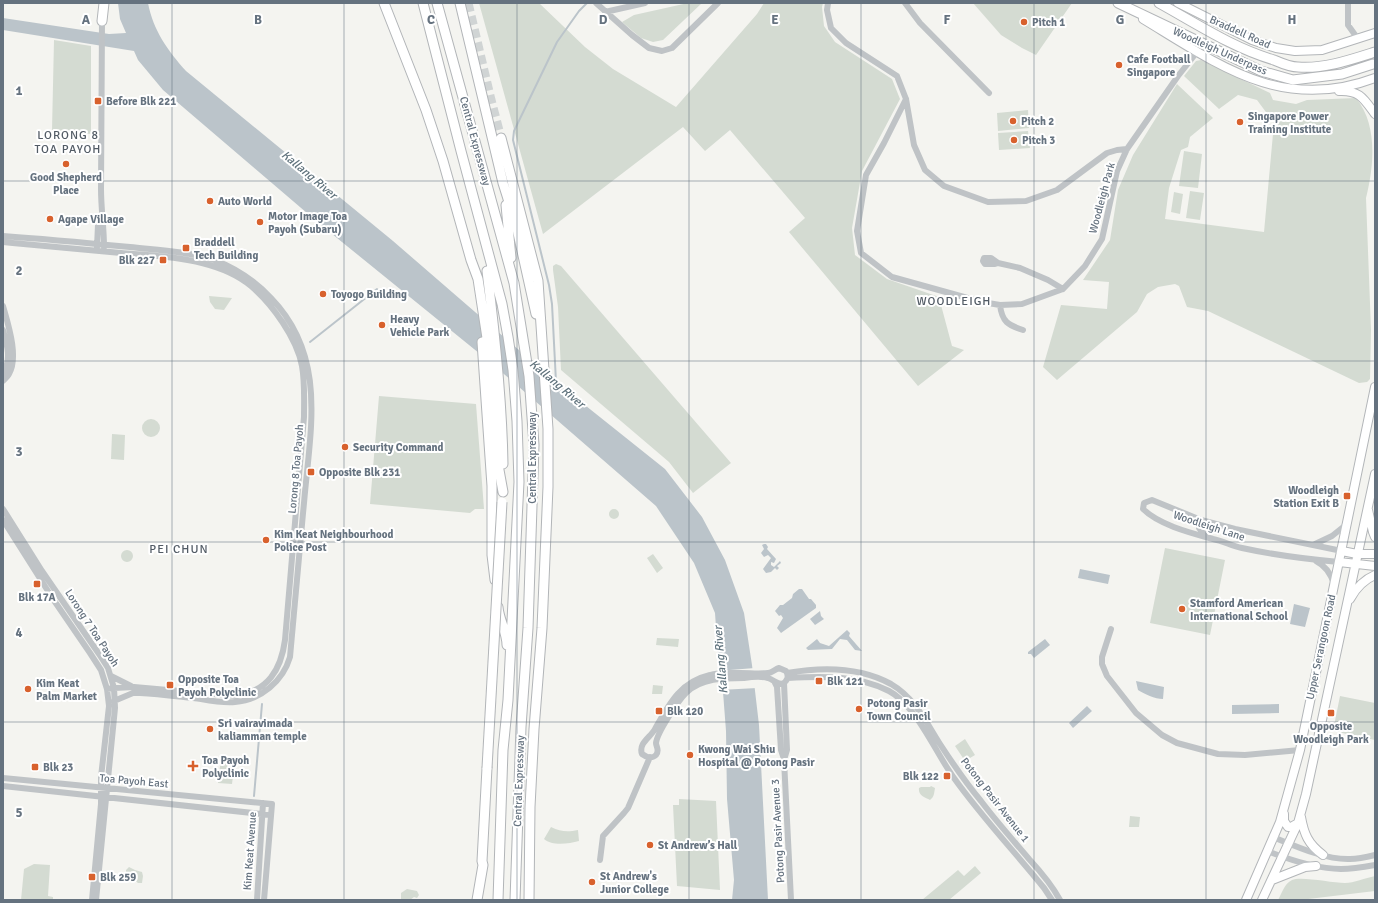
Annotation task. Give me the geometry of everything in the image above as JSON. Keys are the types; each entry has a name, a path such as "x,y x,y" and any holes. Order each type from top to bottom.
{"highway":[{"path":"102,24 104,3"},
{"path":"384,3 426,110 443,161 472,260 479,298 481,338 503,492 482,861 483,865 477,900"},
{"name":"Central Expressway","path":"423,3 502,304 513,370 517,421 519,482 508,700 503,750 498,900"},
{"name":"Central Expressway","path":"437,3 514,283 522,325 534,427 528,628 521,727 515,900"},
{"path":"460,3 533,297 542,345"},
{"name":"Woodleigh Underpass","path":"1118,3 1261,71 1293,80 1342,74 1374,64"},
{"name":"Woodleigh Underpass","path":"1160,3 1226,41 1263,57 1296,67 1318,67 1350,60 1375,52"},
{"path":"501,138 538,281 548,429 548,487 542,628 530,807 529,900"},
{"path":"504,183 514,283"},
{"path":"483,236 492,310 494,424 492,554 499,615 507,638 505,690 508,700"},
{"path":"473,900 478,883 480,864 482,861"}],"main road":[{"path":"1118,3 1197,52 1238,74 1254,80 1289,89 1355,92 1364,98 1375,114"},
{"name":"Braddell Road","path":"1178,3 1252,40 1276,48 1295,51 1322,50 1358,39 1373,32"},
{"path":"1321,91 1364,82 1375,78"},
{"name":"Upper Serangoon Road","path":"1246,900 1284,809 1300,750 1375,387"},
{"name":"Upper Serangoon Road","path":"1262,900 1298,823 1315,754 1375,474"},
{"path":"1368,506 1375,538"},
{"path":"1342,551 1358,554 1375,554"},
{"path":"1339,562 1375,566"},
{"path":"1346,608 1358,587 1369,578 1375,576"},
{"path":"1284,809 1284,821 1288,827 1298,823"},
{"path":"1300,814 1304,832 1309,842 1314,849 1322,855"},
{"path":"1272,880 1305,867 1316,866"}],"street":[{"path":"596,3 649,48 662,51 672,48 718,3"},
{"path":"605,12 645,3"},
{"name":"Woodleigh Park","path":"828,3 826,10 831,28 846,43 897,76 906,98 914,145 925,170 944,186 988,202 1026,201 1058,190 1107,153 1127,149"},
{"path":"905,3 920,23 989,93"},
{"path":"1348,3 1348,25 1358,39"},
{"path":"97,247 98,225 101,217 102,24"},
{"name":"Woodleigh Park","path":"906,98 884,143 866,175 857,231 861,253 892,277 934,290 982,302 1000,305 1022,304 1062,289 1086,266 1102,239 1117,171 1127,149 1197,52"},
{"path":"101,217 104,225 104,248"},
{"name":"Lorong 8 Toa Payoh","path":"3,240 97,247 172,257 199,262 223,270 247,283 271,307 282,321 294,343 302,365 305,387 302,443 286,640 278,667 269,681 252,692 243,695 225,695 134,687 107,689"},
{"name":"Lorong 8 Toa Payoh","path":"104,248 190,254 216,261 249,278 276,302 292,325 305,354 311,386 309,444 290,656 283,674 265,692 234,702 140,692 133,693 114,701"},
{"path":"998,263 1020,268 1048,280 1062,289"},
{"path":"1000,305 1003,317 1008,325 1023,330"},
{"path":"3,306 13,353 12,366 9,374 3,381"},
{"path":"3,330 8,353 6,369 3,373"},
{"name":"Woodleigh Lane","path":"1339,562 1288,557 1240,548 1181,529 1149,514 1143,509 1144,503 1152,500 1201,520 1236,529 1342,551"},
{"name":"Lorong 7 Toa Payoh","path":"3,509 42,571 99,654 111,676 114,688 115,708 104,788"},
{"name":"Lorong 7 Toa Payoh","path":"3,520 53,599 101,670 107,689 109,706 104,797"},
{"path":"1201,520 1199,528 1206,537"},
{"path":"1313,545 1332,536 1347,523"},
{"path":"1311,559 1322,564 1331,575 1334,584"},
{"path":"1111,629 1102,658 1102,664 1107,676 1136,713 1162,735 1177,743 1218,754 1245,755 1300,750"},
{"name":"Potong Pasir Avenue 1","path":"771,677 776,669 781,668 786,678"},
{"name":"Potong Pasir Avenue 1","path":"711,677 685,694 670,714 656,744 658,748 655,756 644,756 641,751 642,745 653,733 674,697 683,688 702,678 754,672 771,677 780,684 786,678 809,669 852,672 880,679 904,693 919,710 960,773 981,801 1042,873 1060,900"},
{"path":"111,676 134,687"},
{"name":"Potong Pasir Avenue 3","path":"771,677 777,688 781,750 784,760 791,900"},
{"name":"Potong Pasir Avenue 1","path":"786,678 823,677 849,679 873,684 890,692 900,699 914,714 954,777 1044,888 1052,900"},
{"name":"Potong Pasir Avenue 3","path":"784,760 787,750 786,678"},
{"path":"647,741 653,741 656,744"},
{"path":"600,860 603,836 628,808 650,757"},
{"name":"Toa Payoh East","path":"3,778 264,803"},
{"name":"Toa Payoh East","path":"3,786 271,815"},
{"name":"Toa Payoh East","path":"92,900 104,797"},
{"name":"Toa Payoh East","path":"96,900 104,797"},
{"path":"264,803 272,804 271,815"},
{"name":"Kim Keat Avenue","path":"257,900 264,803"},
{"name":"Kim Keat Avenue","path":"264,900 271,815"},
{"path":"1273,837 1289,844 1336,858 1350,860 1375,855"},
{"path":"1267,851 1316,866 1342,869 1375,865"}],"shaded area":[{"path":"479,3 539,3 585,47 613,69 676,107 757,14 764,3 823,3 824,26 835,42 892,79 900,99 862,171 852,228 855,255 887,279 945,299 941,305 952,346 964,350 918,386 789,232 805,218 730,130 705,151 683,127 543,234"},
{"path":"688,3 702,3 663,40 653,42 641,38 622,22 634,15"},
{"name":"Pitch 1","path":"973,3 1072,3 1036,55 1001,35"},
{"path":"54,40 91,46 91,134 52,130"},
{"path":"1201,60 1270,93 1273,100 1296,104 1307,100 1356,98 1363,109 1371,133 1372,146 1371,173 1366,198 1371,330 1370,379 1367,382 1359,383 1208,311 1187,307 1179,286 1175,284 1158,287 1147,294 1137,312 1057,380 1043,367 1061,305 1107,309 1109,282 1083,280 1110,240 1118,190 1133,155 1177,84 1213,118 1190,137 1188,147 1181,150 1169,188 1165,219 1264,232 1274,123 1257,100 1238,95 1219,109 1184,76 1196,61"},
{"name":"Pitch 2","path":"1028,110 1029,128 998,131 997,113"},
{"name":"Pitch 3","path":"1028,131 1030,148 999,150 998,133"},
{"path":"1184,151 1202,154 1198,188 1179,186"},
{"path":"1190,191 1204,193 1200,220 1186,218"},
{"path":"1174,192 1183,194 1180,214 1171,212"},
{"path":"556,264 561,266 731,463 693,493 669,462 561,370 558,307 553,270 553,266"},
{"path":"209,296 232,298 224,310 215,309 210,302"},
{"path":"379,396 476,404 484,509 475,509 470,513 370,504"},
{"path":"151,419 155,420 159,424 159,432 155,436 151,437 147,436 143,432 142,428 143,424 147,420"},
{"path":"112,434 125,435 124,460 111,459"},
{"path":"612,509 616,509 618,510 618,518 612,519 609,516 609,512"},
{"path":"1165,548 1225,560 1210,635 1150,623"},
{"path":"127,550 131,552 133,556 131,560 127,562 123,560 121,556 123,552"},
{"path":"653,554 663,568 657,573 647,558"},
{"path":"657,638 679,639 678,647 656,645"},
{"path":"653,685 663,686 662,694 652,694"},
{"path":"1340,696 1375,703 1375,740 1333,731"},
{"path":"965,739 975,755 965,761 955,746"},
{"path":"221,758 235,760 232,784 218,783"},
{"path":"931,786 935,788 934,794 930,800 921,795 919,788"},
{"path":"679,799 716,801 720,890 677,886 673,805 679,805"},
{"path":"1130,816 1140,817 1139,827 1129,827"},
{"path":"551,827 564,831 578,830 579,841 560,844 547,841 544,839"},
{"path":"34,864 50,865 48,896 53,897 53,900 21,900 24,869"},
{"path":"975,866 981,873 949,900 922,900 958,870 964,876"},
{"path":"129,867 142,872 142,883 138,883 126,874 126,870"},
{"path":"1375,876 1375,891 1300,900 1278,900 1285,886 1292,880 1296,879 1345,883"},
{"path":"407,889 417,891 419,895 417,898 414,897 410,900 401,900 401,893"}],"water":[{"name":"Kallang River","path":"118,3 148,3 150,13 162,40 186,71 393,241 556,382 665,469 702,517 725,560 744,613 759,725 768,900 732,900 734,880 727,799 726,731 723,692 719,670 715,613 694,563 656,506 490,362 321,225 163,90 138,60 134,51 3,30 3,18 109,34 126,33 120,19"},
{"path":"766,544 768,547 767,549 776,559 774,563 771,562 771,565 774,567 780,561 781,563 777,566 779,568 777,570 775,568 771,572 766,573 763,569 771,558 768,555 764,557 761,553 764,549 762,545"},
{"path":"1080,569 1110,575 1108,584 1078,578"},
{"path":"799,589 802,589 809,599 811,599 816,605 816,608 781,633 777,628 783,618 775,611 780,605 783,605 792,598 793,594"},
{"path":"1294,604 1310,608 1305,627 1290,624"},
{"path":"820,611 821,616 824,619 815,625 810,619"},
{"path":"847,630 850,633 849,636 862,651 855,650 847,640 840,639 832,649 808,650 806,648 817,639 820,643 829,646"},
{"path":"1045,639 1050,645 1034,658 1031,654 1028,654 1028,652"},
{"path":"1136,681 1164,687 1163,699 1150,696 1138,690"},
{"path":"1279,704 1279,713 1232,714 1232,705"},
{"path":"1087,706 1092,711 1073,728 1069,723"}],"pier":[{"path":"755,668 757,688 720,690 717,671"}],"waterway":[{"name":"Kallang River","path":"556,382 552,304 549,285 513,140 514,131 557,42 579,11 587,3"},
{"path":"310,342 377,289"},
{"path":"254,796 262,704"}],"tunnel":[{"path":"468,3 501,138"}],"place":[{"name":"Pitch 1","path":"1024,22"},
{"name":"Cafe Football Singapore","path":"1119,65"},
{"name":"Before Blk 221","path":"98,101"},
{"name":"Pitch 2","path":"1013,121"},
{"name":"Singapore Power Training Institute","path":"1240,122"},
{"name":"Pitch 3","path":"1014,140"},
{"name":"Good Shepherd Place","path":"66,164"},
{"name":"Auto World","path":"210,201"},
{"name":"Agape Village","path":"50,219"},
{"name":"Motor Image Toa Payoh (Subaru)","path":"260,222"},
{"name":"Braddell Tech Building","path":"186,248"},
{"name":"Blk 227","path":"163,260"},
{"name":"Toyogo Building","path":"323,294"},
{"name":"Heavy Vehicle Park","path":"382,325"},
{"name":"Security Command","path":"345,447"},
{"name":"Opposite Blk 231","path":"311,472"},
{"name":"Woodleigh Station Exit B","path":"1347,496"},
{"name":"Kim Keat Neighbourhood Police Post","path":"266,540"},
{"name":"Blk 17A","path":"37,584"},
{"name":"Stamford American International School","path":"1182,609"},
{"name":"Blk 121","path":"819,681"},
{"name":"Opposite Toa Payoh Polyclinic","path":"170,685"},
{"name":"Kim Keat Palm Market","path":"28,689"},
{"name":"Potong Pasir Town Council","path":"859,709"},
{"name":"Blk 120","path":"659,711"},
{"name":"Opposite Woodleigh Park","path":"1331,713"},
{"name":"Sri vairavimada kaliamman temple","path":"210,729"},
{"name":"Kwong Wai Shiu Hospital @ Potong Pasir","path":"690,755"},
{"name":"Toa Payoh Polyclinic","path":"193,766"},
{"name":"Blk 23","path":"35,767"},
{"name":"Blk 122","path":"947,776"},
{"name":"St Andrew’s Hall","path":"650,845"},
{"name":"Blk 259","path":"92,877"},
{"name":"St Andrew's Junior College","path":"592,882"}],"district":[{"name":"LORONG 8 TOA PAYOH","path":"68,142"},
{"name":"WOODLEIGH","path":"954,301"},
{"name":"PEI CHUN","path":"179,549"}]}
